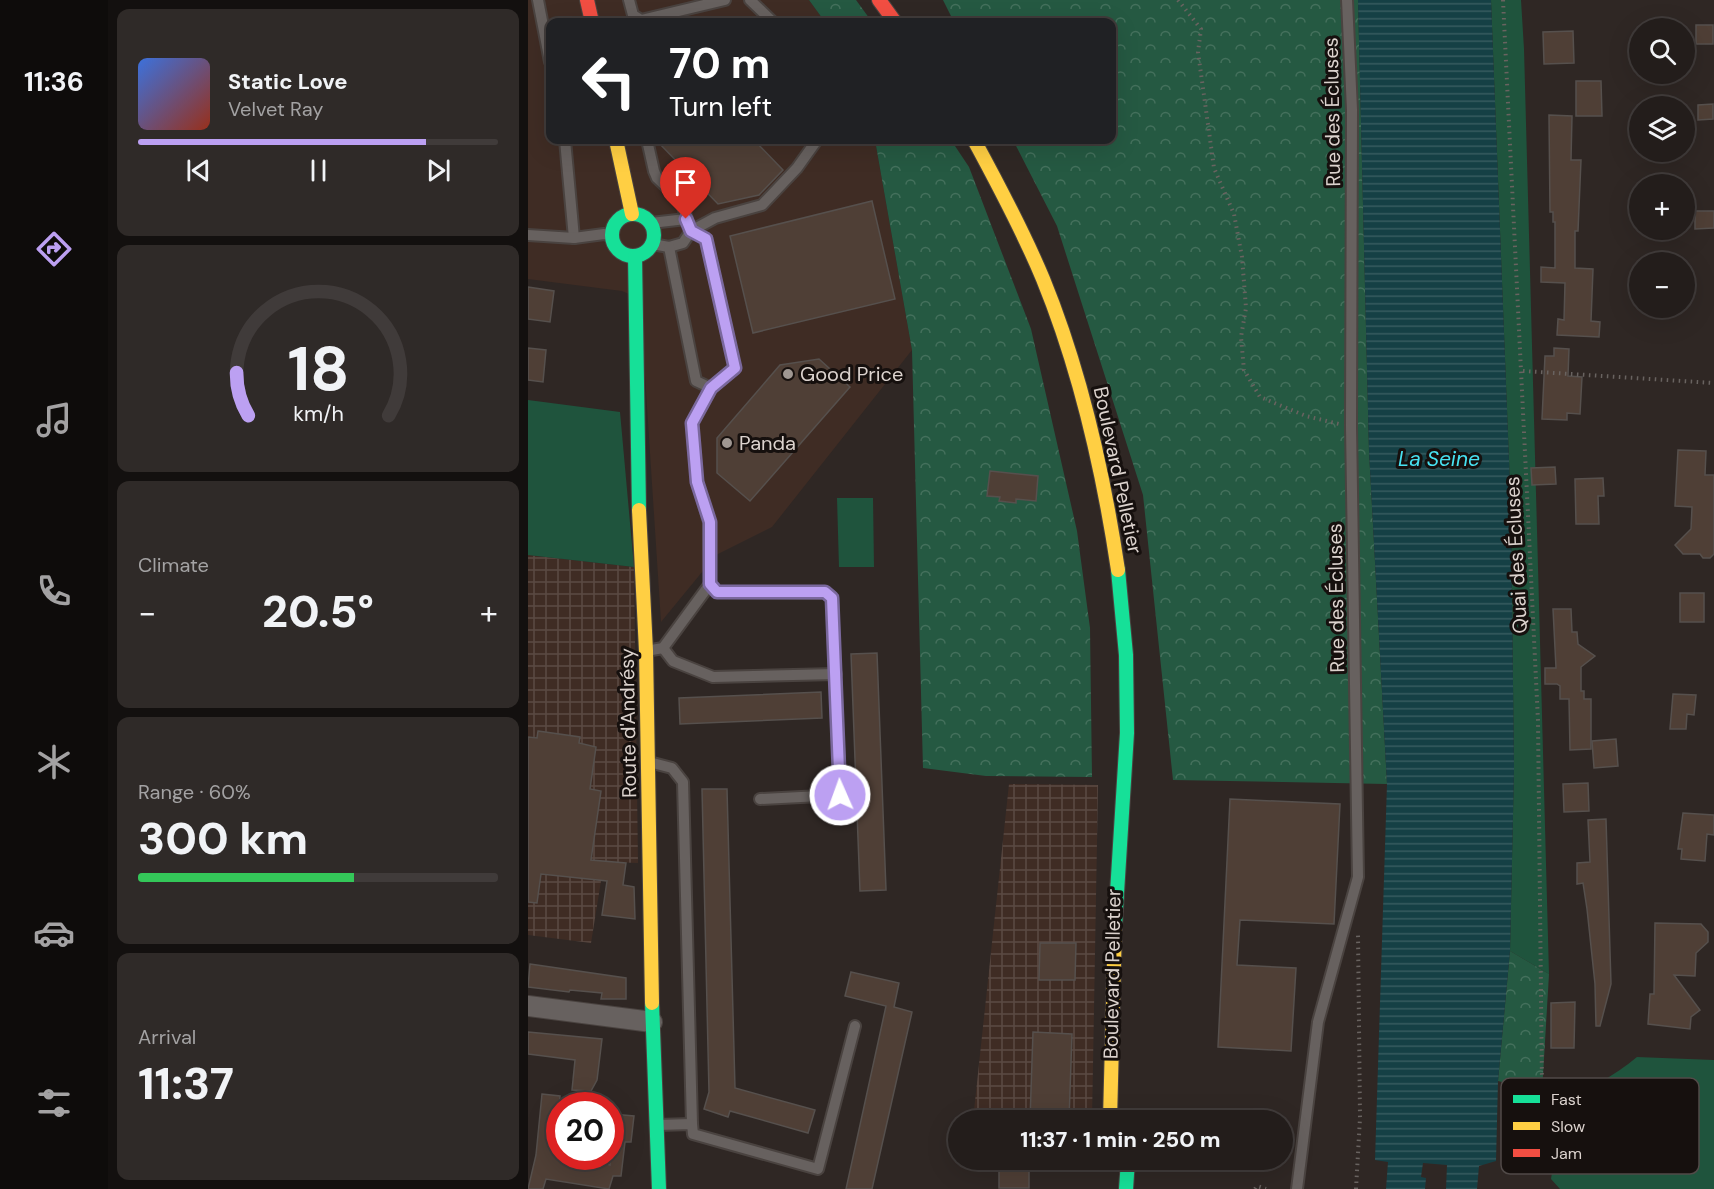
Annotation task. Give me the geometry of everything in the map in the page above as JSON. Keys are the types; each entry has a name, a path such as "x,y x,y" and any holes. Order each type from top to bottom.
{"street":[{"path":"587,0 591,18"},
{"path":"879,0 892,18"},
{"path":"617,144 632,214"},
{"name":"Boulevard Pelletier","path":"976,144 1014,215 1064,332 1090,419 1114,534 1125,622 1128,680 1125,830 1117,868 1110,1110"},
{"path":"632,214 643,216 651,223 654,234 652,244 645,252 635,256 624,254 616,247 612,237 615,226 622,217 632,214"},
{"name":"Route d'Andrésy","path":"635,256 639,504 646,651 652,1022 659,1189"},
{"name":"Boulevard Pelletier","path":"1125,830 1133,867"},
{"path":"528,1006 652,1022"},
{"path":"1126,1189 1127,1170"}],"lane":[{"path":"538,0 546,41"},
{"path":"629,0 633,15 638,18"},
{"path":"649,18 725,0"},
{"path":"750,0 769,18"},
{"name":"Rue des Écluses","path":"1297,1189 1318,1022 1358,877 1351,426 1352,110 1347,0"},
{"path":"565,144 574,238"},
{"path":"646,651 663,648 710,584 710,522 697,482 692,423 711,388 735,368 706,239 691,231 681,201 654,171 649,144"},
{"path":"652,244 669,247 683,243 691,231 715,218 762,205 797,168 814,144"},
{"path":"651,223 686,219"},
{"path":"528,235 574,238 604,234 612,237"},
{"path":"669,247 696,381 711,388"},
{"path":"710,584 717,592 825,592 832,598 840,795 760,799"},
{"path":"663,648 673,661 712,677 836,674"},
{"path":"648,762 672,768 682,782 693,1134 818,1169 855,1026"},
{"path":"657,1125 692,1124"}],"path":[{"path":"1178,0 1201,29 1198,52 1214,168 1234,214 1236,225 1246,308 1241,337 1244,370 1260,397 1306,416 1351,426"},
{"name":"Quai des Écluses","path":"1503,0 1523,371 1538,721 1542,1078"},
{"path":"1523,371 1714,383"},
{"path":"1356,1189 1360,1118 1358,922"},
{"path":"1255,1189 1257,1186 1266,1189"}],"shaded area":[{"path":"528,0 809,0 822,18 546,18 546,144 876,144 912,350 772,527 716,555 661,622 640,299 622,291 528,279"},
{"path":"528,555 634,567 638,863 611,862 601,881 591,943 528,935"},
{"path":"1009,784 1098,785 1092,1110 974,1110"}],"green space":[{"path":"809,0 856,0 869,18 822,18"},
{"path":"943,0 1358,0 1369,451 1387,784 1173,780 1143,495 1057,226 1015,144 1116,144 1116,18 952,18"},
{"path":"1491,0 1521,0 1524,49 1549,974 1510,951 1514,769 1511,512"},
{"path":"876,144 954,144 969,167 1031,329 1077,531 1090,628 1092,777 986,776 923,768 912,350"},
{"path":"528,400 620,412 634,567 528,555"},
{"path":"837,498 873,498 874,567 839,567"},
{"path":"1510,951 1549,974 1543,1078 1501,1078 1501,1082 1498,1081"},
{"path":"1637,1057 1714,1060 1714,1189 1560,1189 1551,1179 1552,1174 1699,1174 1699,1078 1607,1078"}],"water":[{"name":"La Seine","path":"1358,0 1491,0 1511,512 1514,769 1510,951 1498,1081 1496,1161 1479,1166 1477,1189 1446,1189 1447,1165 1423,1163 1421,1177 1426,1178 1425,1189 1386,1189 1388,1162 1375,1160 1387,784 1369,451"}],"building":[{"path":"1696,25 1713,25 1713,44 1696,44"},
{"path":"1573,31 1574,63 1544,64 1543,32"},
{"path":"1576,81 1601,81 1602,116 1576,116"},
{"path":"1713,104 1713,119 1698,120 1698,105"},
{"path":"1549,115 1572,116 1571,160 1581,160 1578,231 1575,231 1575,268 1593,269 1591,321 1600,322 1599,337 1557,335 1558,319 1564,320 1565,283 1541,282 1541,267 1555,268 1555,222 1553,222 1553,212 1550,212"},
{"path":"660,144 758,144 783,170 759,195 718,204"},
{"path":"872,201 895,299 753,333 730,236"},
{"path":"1695,211 1714,211 1714,228 1695,229"},
{"path":"528,287 554,291 550,322 528,319"},
{"path":"528,348 546,350 543,382 528,380"},
{"path":"1554,348 1569,349 1568,376 1582,377 1580,414 1567,413 1567,420 1542,419 1545,356 1554,356"},
{"path":"819,359 850,387 750,501 717,473 717,438 780,365"},
{"path":"1678,450 1706,451 1705,475 1714,475 1714,554 1710,558 1703,558 1700,554 1683,554 1675,545 1691,529 1692,507 1675,506"},
{"path":"1555,467 1556,484 1532,485 1531,468"},
{"path":"990,471 1038,476 1036,501 1016,499 1016,503 999,501 1000,497 987,496"},
{"path":"1603,478 1604,496 1598,496 1599,524 1576,524 1575,479"},
{"path":"1680,593 1704,593 1704,622 1680,622"},
{"path":"1553,609 1571,609 1572,632 1577,632 1578,644 1595,656 1581,667 1581,691 1584,691 1584,699 1591,699 1591,749 1570,750 1569,699 1560,699 1560,686 1557,684 1545,684 1545,668 1556,668"},
{"path":"877,653 886,890 860,891 851,654"},
{"path":"821,692 822,718 680,724 679,698"},
{"path":"1673,694 1696,695 1694,715 1687,714 1686,729 1670,729"},
{"path":"538,731 580,737 579,743 596,747 590,789 601,791 591,860 626,863 623,885 634,887 635,919 602,915 607,881 541,874 537,903 528,902 528,737 537,738"},
{"path":"1616,739 1618,766 1594,768 1592,741"},
{"path":"1588,783 1589,811 1564,812 1563,784"},
{"path":"702,789 727,789 735,1088 815,1110 808,1133 730,1111 728,1117 704,1109 709,1092"},
{"path":"1230,799 1340,804 1334,924 1240,920 1237,965 1296,968 1291,1051 1218,1047"},
{"path":"1683,813 1714,815 1714,835 1707,834 1705,861 1681,859 1682,849 1678,849"},
{"path":"1606,819 1611,984 1600,1026 1596,1026 1595,984 1587,909 1583,883 1577,884 1577,863 1590,862 1588,820"},
{"path":"1655,923 1701,924 1708,932 1708,942 1696,953 1695,976 1674,975 1700,1010 1691,1017 1690,1029 1648,1024 1650,994 1654,994"},
{"path":"1040,943 1076,943 1075,980 1039,980"},
{"path":"530,964 626,978 626,999 601,999 602,993 528,987"},
{"path":"851,972 899,983 894,1007 912,1012 872,1189 846,1189 886,1006 845,996"},
{"path":"1575,1002 1574,1048 1551,1048 1551,1003"},
{"path":"528,1032 602,1039 597,1080 591,1091 572,1090 575,1060 528,1054"},
{"path":"1033,1032 1072,1034 1069,1110 1030,1110"},
{"path":"542,1094 546,1094 546,1170 622,1170 621,1176 613,1176 609,1189 546,1179 543,1189 528,1189 536,1155"},
{"path":"624,1115 634,1116 631,1142 625,1142 624,1150"},
{"path":"999,1170 1029,1170 1029,1188 999,1188"}],"traffic: fast":[{"path":"633,214 648,220 654,235 648,250 633,256 618,250 612,235 618,220 633,214"},
{"path":"635,256 639,510"},
{"path":"1115,925 1127,733 1126,655 1118,570"},
{"path":"652,1003 659,1189"},
{"path":"1126,1189 1127,1170"}],"traffic: slow":[{"path":"617,144 632,214"},
{"path":"976,144 1035,261 1069,350 1098,459 1118,570"},
{"path":"639,510 646,651 652,1003"},
{"path":"1110,1110 1115,925"}],"traffic: jam":[{"path":"587,0 591,18"},
{"path":"879,0 892,18"}],"place":[{"name":"Good Price","path":"788,374"},
{"name":"Panda","path":"727,443"}],"route":[{"path":"686,219 691,231 706,239 735,368 711,388 692,423 697,482 710,522 710,584 717,592 825,592 832,598 840,795"}]}
